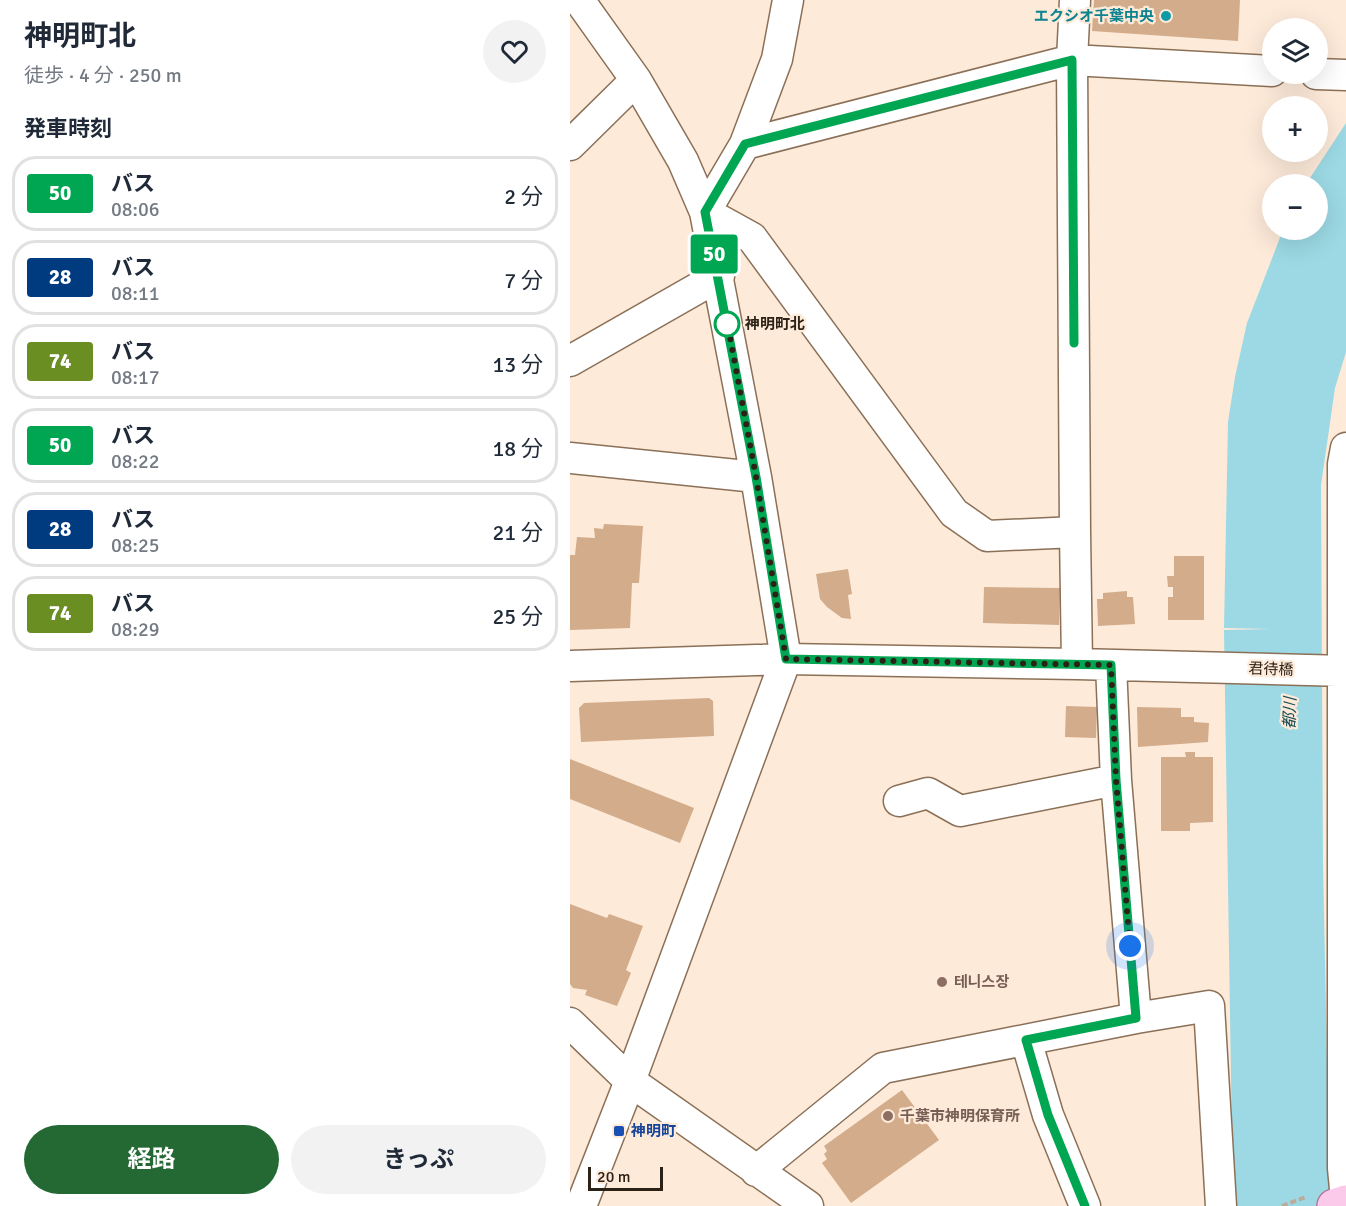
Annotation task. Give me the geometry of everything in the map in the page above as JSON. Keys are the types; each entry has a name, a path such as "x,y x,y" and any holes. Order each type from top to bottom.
{"main road":[{"path":"1334,1206 1346,1200"}],"street":[{"path":"705,212 745,144 777,58 788,0"},
{"path":"1075,0 1072,60 1074,532 1077,663"},
{"path":"581,1206 630,1081 786,659 756,477 705,212 683,161 587,2"},
{"path":"745,144 1072,60 1262,70"},
{"path":"1328,74 1346,75"},
{"path":"570,145 636,80"},
{"path":"705,212 752,238 954,513 987,536 1074,532"},
{"path":"570,361 718,276"},
{"path":"1346,448 1343,464 1343,1168 1346,1200"},
{"path":"570,458 756,477"},
{"name":"君待橋","path":"572,674 786,659 1077,663 1344,671"},
{"path":"1111,665 1116,780 1136,1018"},
{"path":"899,801 928,794 960,811 1116,780"},
{"path":"756,1171 883,1068 1136,1018 1209,1006 1221,1206"},
{"path":"570,1023 630,1081 808,1206"},
{"path":"1026,1040 1048,1115 1085,1206"}],"water":[{"name":"都川","path":"1346,123 1346,352 1335,388 1321,485 1323,865 1330,1206 1233,1206 1224,630 1276,629 1224,628 1228,422 1247,323 1279,240 1328,240 1328,174 1313,174 1320,162 1328,162 1328,150"}],"building":[{"name":"エクシオ千葉中央","path":"1094,0 1240,0 1238,41 1092,31"},
{"path":"604,524 643,526 639,583 632,583 630,628 570,630 570,555 575,555 577,537 595,538 594,528 603,529"},
{"path":"1174,556 1204,556 1204,620 1168,620 1168,597 1173,597 1173,587 1168,587 1167,576 1174,576"},
{"path":"848,569 852,594 848,595 851,619 842,618 820,599 816,574"},
{"path":"984,587 1060,588 1059,625 983,623"},
{"path":"1127,591 1127,597 1133,597 1135,624 1098,626 1097,599 1103,599 1103,593"},
{"path":"709,698 713,701 714,736 581,742 579,708 584,703"},
{"path":"1066,706 1097,707 1096,738 1065,737"},
{"path":"1137,707 1181,708 1181,717 1194,717 1194,722 1209,723 1208,742 1138,747"},
{"path":"1185,752 1195,752 1195,757 1213,757 1213,822 1190,823 1190,831 1161,831 1161,757 1186,757"},
{"path":"570,759 694,808 680,843 570,799"},
{"path":"570,904 607,918 609,914 643,926 626,970 631,973 617,1006 585,995 587,990 573,988 570,984"},
{"path":"902,1090 939,1140 851,1203 822,1163 827,1159 824,1146"}],"bus line":[{"name":"50","path":"1074,343 1072,60 745,144 705,212 756,477 786,659 1111,665 1116,780 1136,1018 1026,1040 1048,1115 1085,1206"}],"place":[{"name":"エクシオ千葉中央","path":"1166,16"},
{"name":"神明町北","path":"727,324"},
{"name":"테니스장","path":"942,982"},
{"name":"千葉市神明保育所","path":"888,1116"},
{"name":"神明町","path":"619,1131"}],"route":[{"path":"727,324 727,321 786,659 1111,665 1116,780 1130,946"}]}
